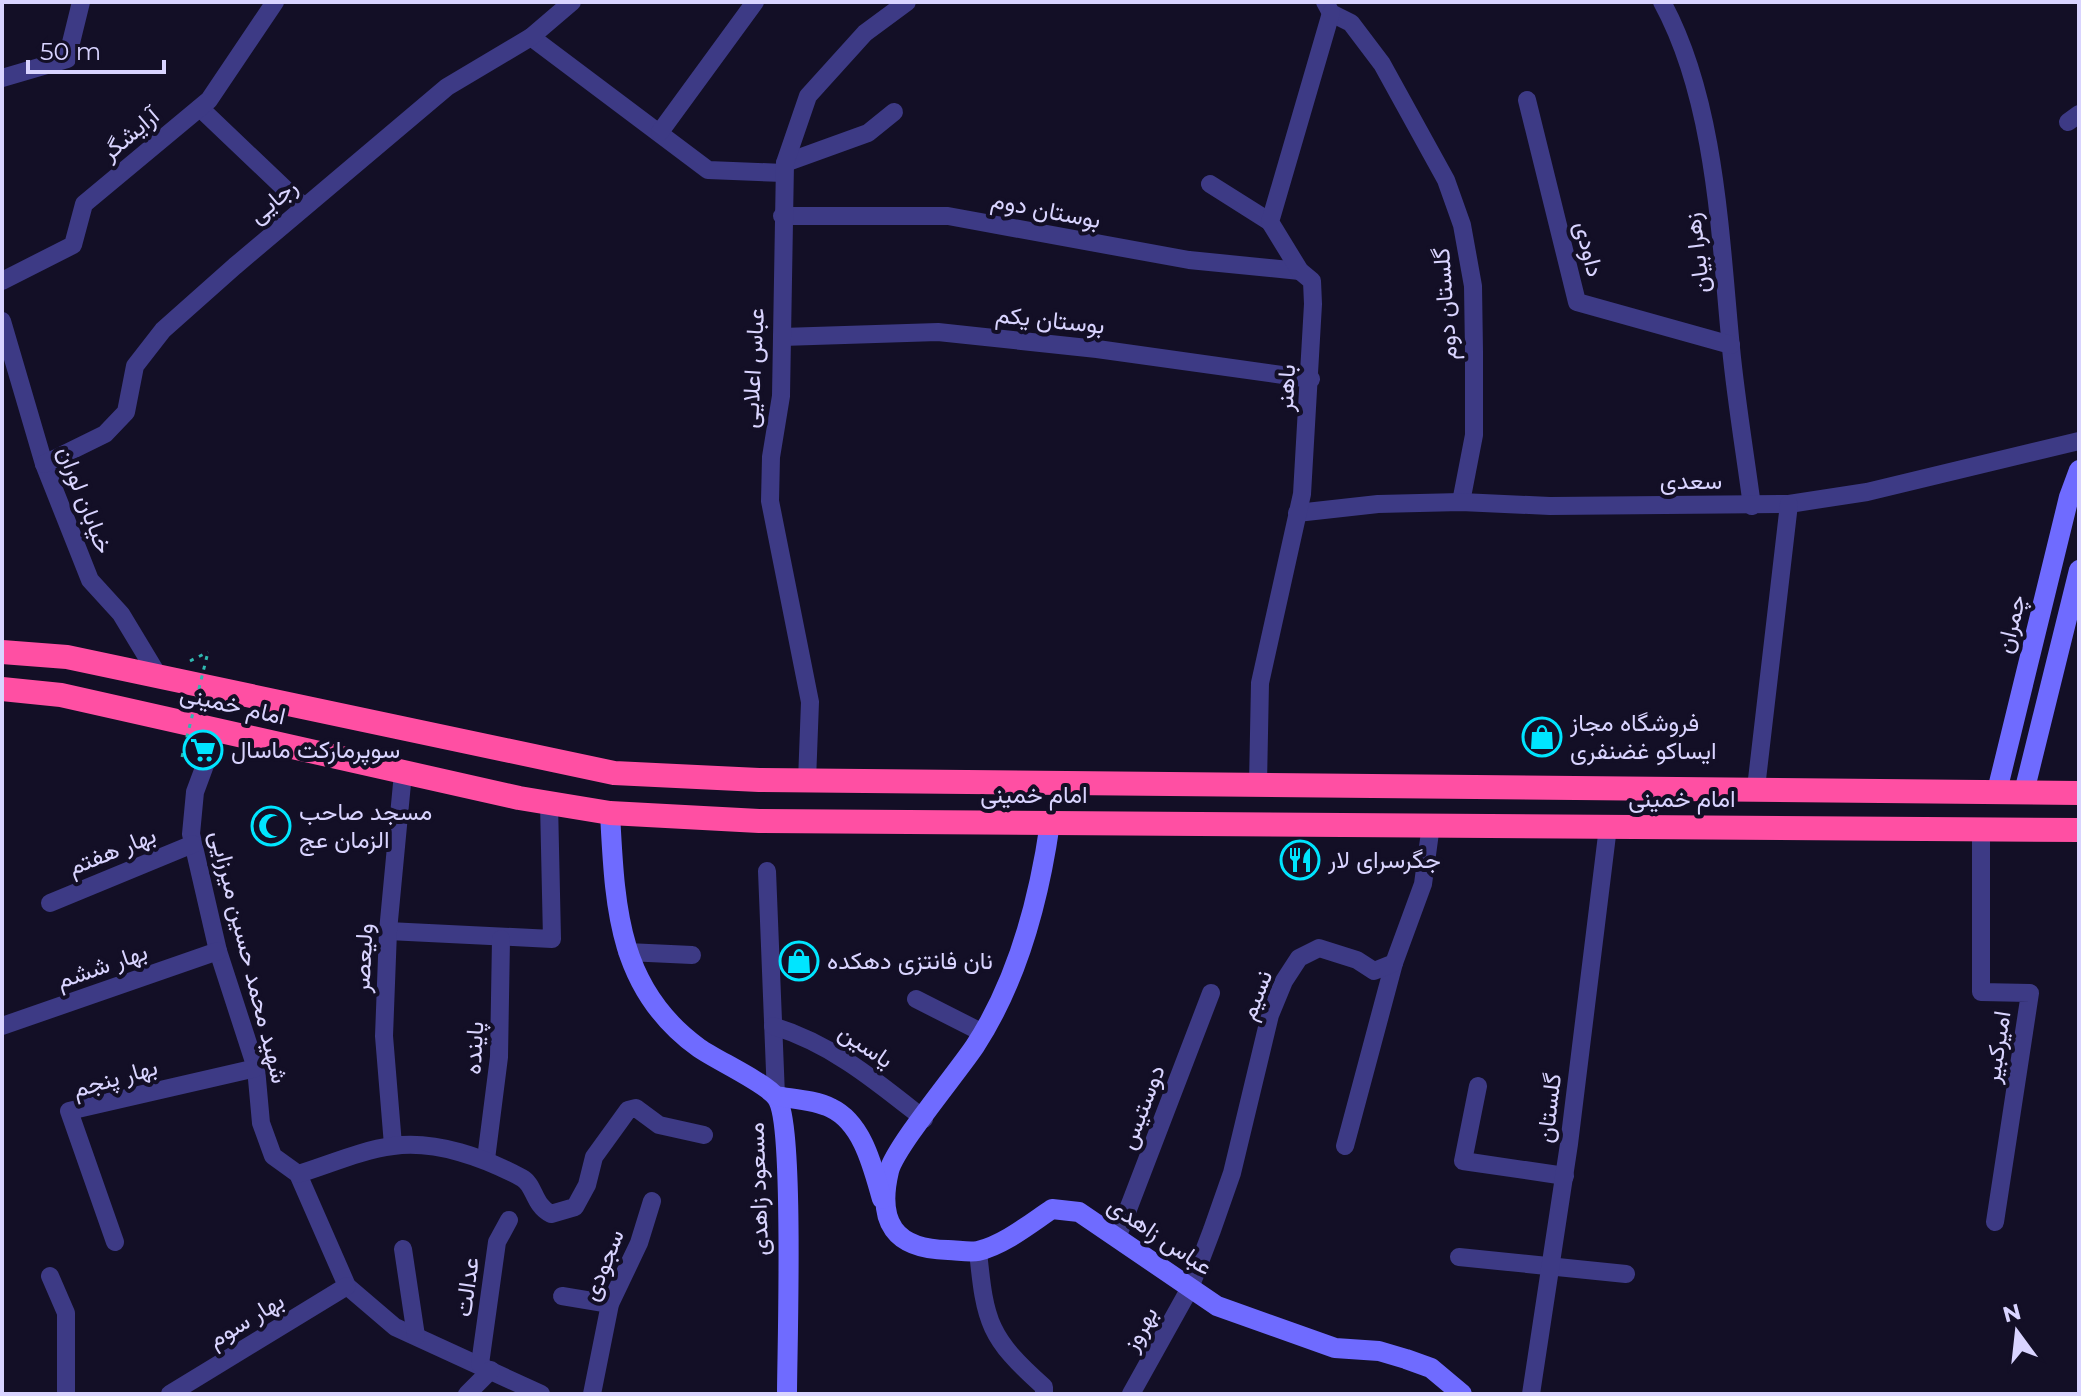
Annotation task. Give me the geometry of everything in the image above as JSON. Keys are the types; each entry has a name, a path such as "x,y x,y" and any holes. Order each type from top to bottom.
{"highway":[{"name":"امام خمینی","path":"2,652 67,657 614,773 807,781 2079,793"},
{"name":"امام خمینی","path":"2,689 61,695 403,773 610,813 759,821 2079,830"},
{"path":"1431,825 1437,785"}],"street":[{"path":"2,78 67,59 81,2"},
{"name":"آرایشگر","path":"2,281 73,245 84,204 209,100 275,2"},
{"name":"رجایی","path":"44,464 105,434 126,412 135,366 163,330 447,87 531,37 572,2"},
{"path":"660,132 755,2"},
{"name":"عباس اعلایی","path":"807,781 810,702 770,501 771,457 781,396 785,168 808,96 865,33 903,9 907,2"},
{"name":"زهرا بیان","path":"1662,2 1681,37 1703,124 1722,249 1752,506"},
{"path":"1210,184 1270,222 1328,8"},
{"name":"گلستان دوم","path":"1328,8 1351,23 1382,64 1446,180 1462,225 1473,286 1474,435 1461,502"},
{"path":"531,37 708,170 785,168 868,133 894,112"},
{"name":"داودی","path":"1527,100 1577,302 1731,345"},
{"path":"200,108 304,207"},
{"name":"بوستان دوم","path":"782,216 948,216 1189,260 1300,271"},
{"name":"باهنر","path":"1258,784 1260,683 1297,513 1311,379 1312,281 1300,271 1270,222"},
{"name":"خیابان لوران","path":"2,321 44,464 90,580 121,614 159,677"},
{"name":"بوستان یکم","path":"782,337 938,332 1097,349 1311,379"},
{"name":"سعدی","path":"1297,513 1378,504 1461,502 1550,506 1789,504 1867,492 2079,441"},
{"name":"چمران","path":"1997,791 2069,497 2079,470"},
{"path":"1756,788 1789,504"},
{"path":"2024,792 2071,637 2079,570"},
{"name":"شهید محمد حسین میرزایی","path":"218,730 195,792 193,844 218,951 256,1068 261,1123 273,1156 298,1174 347,1286 395,1327 541,1394"},
{"name":"ولیعصر","path":"393,1145 384,1036 388,931 403,773"},
{"path":"388,931 501,939 552,939 549,803"},
{"name":"مسعود زاهدی","path":"610,813 614,886 634,972 658,1013 697,1046 776,1096 783,1113 787,1155 787,1394"},
{"path":"883,1202 890,1166 999,1007 1037,895 1050,823"},
{"path":"1345,1146 1394,963 1423,884 1431,825"},
{"name":"گلستان","path":"1531,1394 1565,1176 1608,827"},
{"name":"امیرکبیر","path":"1981,830 1981,992 2030,993 1995,1222"},
{"name":"بهار هفتم","path":"50,903 193,844"},
{"path":"767,871 776,1096 830,1107 846,1117 858,1133 883,1202"},
{"name":"پاینده","path":"486,1159 499,1057 501,939"},
{"name":"نسیم","path":"1190,1288 1232,1173 1270,1015 1284,981 1299,958 1319,948 1357,960 1374,971 1394,963"},
{"name":"بهار ششم","path":"2,1026 218,951"},
{"path":"627,952 692,955"},
{"name":"دوستیس","path":"1117,1238 1211,993"},
{"path":"916,999 983,1033"},
{"name":"یاسین","path":"773,1026 806,1036 842,1056 924,1119"},
{"name":"بهار پنجم","path":"115,1242 69,1111 256,1068"},
{"path":"1478,1086 1463,1161 1565,1176"},
{"path":"298,1174 393,1145 440,1149 486,1159 526,1180 540,1208 551,1214 575,1207 587,1185 594,1157 628,1110 636,1108 659,1125 704,1135"},
{"name":"سجودی","path":"592,1394 610,1304 639,1243 652,1201"},
{"name":"عباس زاهدی","path":"883,1202 888,1218 901,1236 916,1247 978,1251 1025,1228 1052,1209 1079,1212 1217,1306 1335,1348 1379,1351 1431,1368 1462,1394"},
{"name":"عدالت","path":"486,1367 497,1242 509,1220"},
{"path":"403,1249 416,1336"},
{"path":"978,1251 984,1308 992,1333 1044,1391"},
{"path":"1459,1257 1626,1274"},
{"path":"50,1276 66,1313 66,1394"},
{"name":"بهار سوم","path":"170,1394 347,1286"},
{"name":"بهروز","path":"1131,1394 1190,1288"},
{"path":"562,1296 610,1304"},
{"path":"467,1394 486,1367"}],"path":[{"path":"182,757 208,652 186,663"}],"place":[{"name":"فروشگاه مجاز ایساکو غضنفری","path":"1542,737"},
{"name":"سوپرمارکت ماسال","path":"203,750"},
{"name":"مسجد صاحب الزمان عج","path":"271,826"},
{"name":"جگرسرای لار","path":"1300,860"},
{"name":"نان فانتزی دهکده","path":"799,961"}]}
